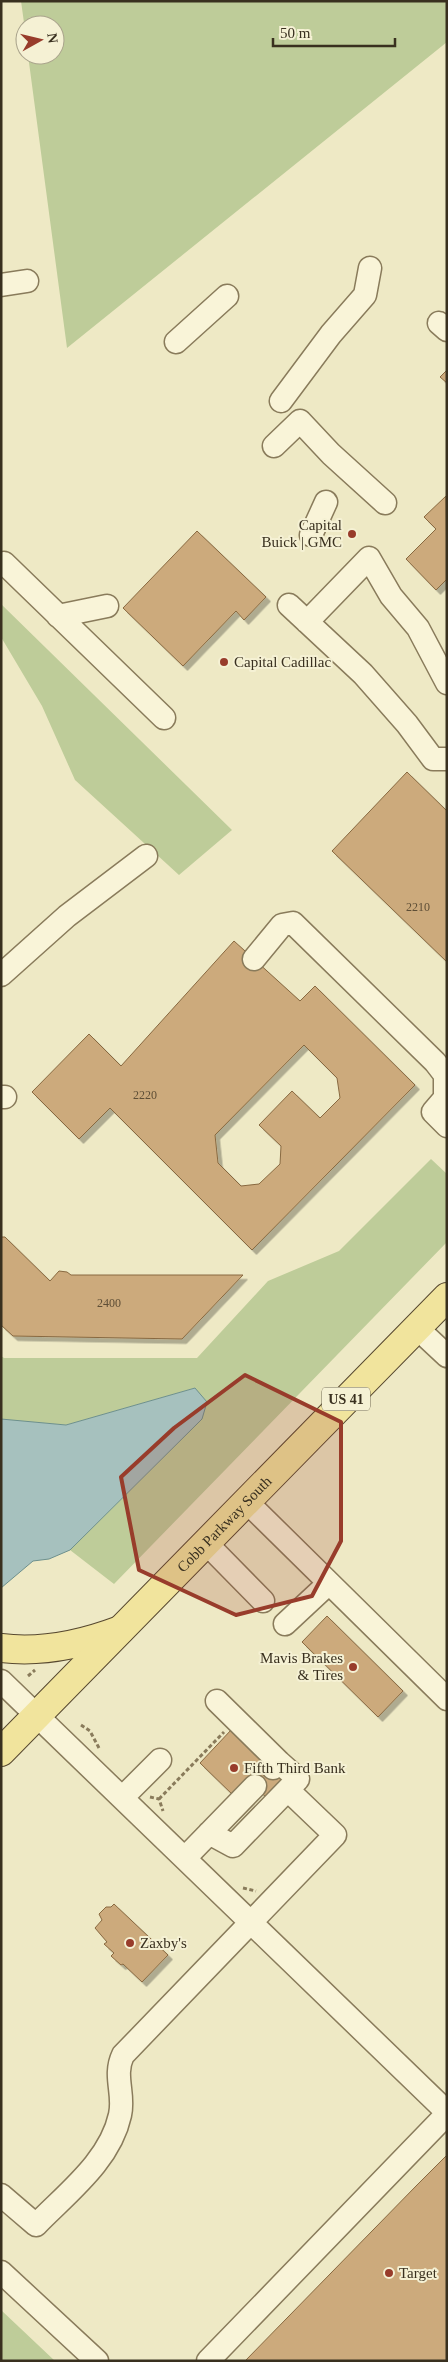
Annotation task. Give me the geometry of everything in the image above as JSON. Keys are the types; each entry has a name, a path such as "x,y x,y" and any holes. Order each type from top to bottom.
{"main road":[{"name":"Cobb Parkway South","path":"1,1752 447,1297"},
{"path":"1,1648 31,1649 55,1647 106,1636 121,1630"}],"street":[{"path":"281,401 330,334 365,295 370,268"},
{"path":"1,284 27,281"},
{"path":"176,342 227,296"},
{"path":"274,446 300,421 331,454 385,503"},
{"path":"311,535 326,502"},
{"path":"307,622 369,558 391,596 418,628 447,683"},
{"path":"4,563 164,718"},
{"path":"289,605 364,674 433,759 447,759"},
{"path":"58,616 107,606"},
{"path":"5,966 146,856"},
{"path":"254,959 282,925 293,923 435,1062 444,1075 445,1098 433,1112 447,1126"},
{"path":"417,1328 447,1356"},
{"path":"246,1501 447,1699"},
{"path":"206,1543 263,1601"},
{"path":"285,1624 329,1583"},
{"path":"1,1681 37,1716 129,1790 185,1858 447,2113 208,2361"},
{"path":"209,1833 233,1846 298,1779 276,1765 217,1702"},
{"path":"129,1790 160,1760"},
{"path":"185,1858 255,1786"},
{"path":"1,2194 36,2225 97,2162 110,2142 120,2116 122,2105 117,2071 123,2055 335,1835 288,1791"},
{"path":"1,2272 97,2361"}],"path":[{"path":"26,1678 28,1676 31,1678"},
{"path":"81,1725 90,1731 105,1754"},
{"path":"159,1799 226,1729"},
{"path":"129,1790 159,1799"},
{"path":"159,1799 163,1810 170,1817"},
{"path":"238,1882 244,1889 276,1896"}],"highlighted area":[{"path":"245,1375 341,1422 341,1541 312,1596 236,1615 139,1570 121,1477 174,1428"}],"green space":[{"path":"21,1 447,1 447,42 67,348 29,65 65,65 65,15 23,15"},
{"path":"1,604 232,830 179,875 75,780 42,706 1,637"},
{"path":"431,1159 447,1174 447,1242 114,1584 70,1550 202,1419 195,1388 66,1425 2,1420 1,1356 4,1358 197,1358 268,1281 339,1251"},
{"path":"1,2310 55,2361 1,2361"}],"water":[{"path":"195,1388 207,1402 202,1419 70,1550 49,1559 33,1561 1,1588 1,1419 66,1425"}],"building":[{"path":"447,370 447,383 440,377"},
{"path":"446,496 447,579 436,590 406,559 436,529 424,517"},
{"path":"197,531 266,597 244,620 236,611 183,666 123,608"},
{"path":"407,772 447,811 447,962 332,851"},
{"path":"234,941 300,1001 315,986 415,1085 252,1250 110,1108 79,1139 32,1092 89,1034 121,1066","holes":["304,1045 337,1078 340,1098 320,1118 292,1091 259,1125 281,1146 280,1164 259,1184 241,1186 218,1163 215,1135"]},
{"path":"1,1237 5,1237 50,1281 59,1271 67,1272 71,1275 243,1275 182,1339 13,1336 1,1325"},
{"name":"Mavis Brakes & Tires","path":"327,1616 403,1691 378,1717 302,1642"},
{"name":"Fifth Third Bank","path":"232,1729 267,1763 235,1797 200,1763"},
{"path":"267,1763 285,1780 268,1799 250,1782"},
{"name":"Zaxby's","path":"114,1904 168,1955 142,1982 123,1964 121,1965 111,1956 114,1953 104,1944 107,1942 95,1928 102,1920 99,1914 106,1907 111,1907"},
{"name":"Target","path":"447,2155 447,2361 245,2361 417,2185"}],"place":[{"name":"Capital Buick | GMC","path":"352,534"},
{"name":"Capital Cadillac","path":"224,662"},
{"name":"Mavis Brakes & Tires","path":"353,1667"},
{"name":"Fifth Third Bank","path":"234,1768"},
{"name":"Zaxby's","path":"130,1943"},
{"name":"Target","path":"389,2273"}]}
